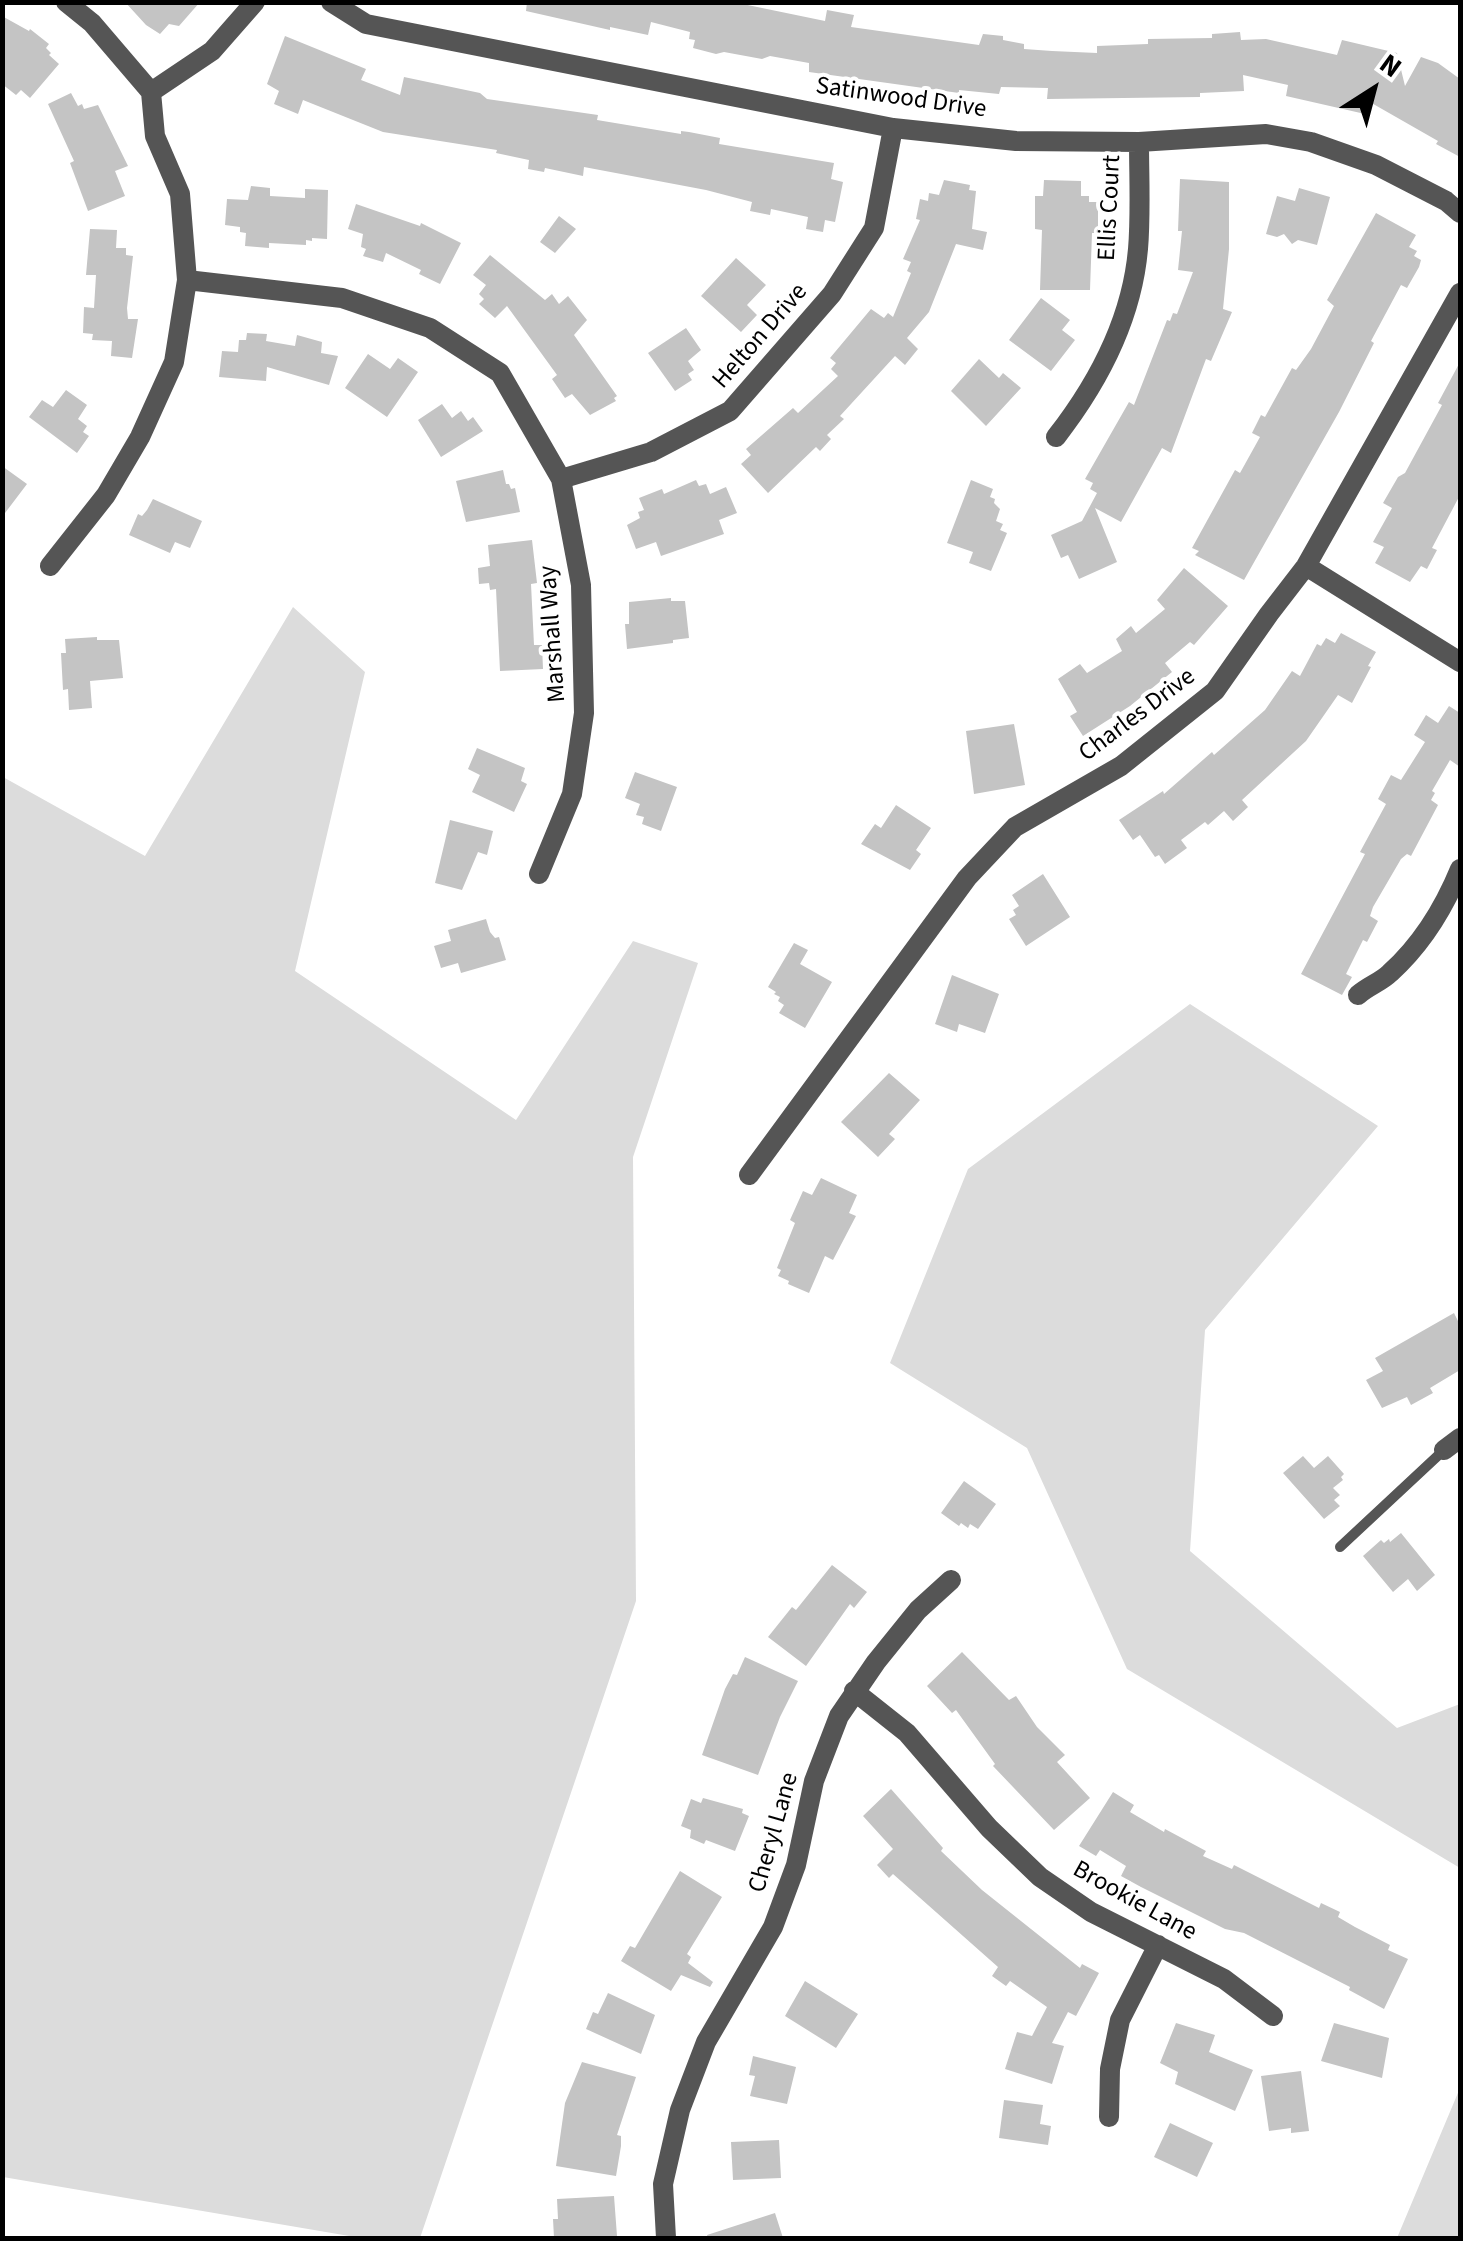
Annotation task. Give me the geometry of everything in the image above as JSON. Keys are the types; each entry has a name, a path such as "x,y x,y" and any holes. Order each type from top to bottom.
{"street":[{"path":"50,566 106,495 140,436 174,362 187,280 180,194 155,136 151,92 92,23 66,2"},
{"path":"151,92 212,51 255,2"},
{"name":"Satinwood Drive","path":"330,2 366,24 893,128 1016,141 1139,142 1266,134 1312,142 1376,165 1446,201 1460,214"},
{"name":"Helton Drive","path":"561,479 651,452 730,410 832,294 874,228 893,128"},
{"name":"Ellis Court","path":"1056,437 1083,403 1123,322 1138,251 1139,142"},
{"name":"Marshall Way","path":"187,280 342,298 430,328 500,373 561,479 580,585 584,713 572,794 538,874"},
{"name":"Charles Drive","path":"749,1175 967,878 1015,826 1120,766 1215,691 1306,566 1460,293"},
{"path":"1306,566 1460,662"},
{"path":"1358,995 1388,976 1420,940 1446,903 1460,869"},
{"name":"Cheryl Lane","path":"666,2238 663,2184 680,2110 706,2042 773,1927 796,1865 814,1780 839,1716 918,1610 951,1580"},
{"name":"Brookie Lane","path":"854,1692 906,1733 990,1828 1040,1877 1091,1912 1224,1979 1273,2016"},
{"path":"1109,2117 1110,2069 1120,2020 1158,1945"}],"lane":[{"path":"1340,1547 1452,1444"}],"shaded area":[{"path":"293,607 365,672 295,971 516,1120 633,941 698,963 633,1157 636,1601 420,2238 361,2238 3,2177 3,777 145,856"},
{"path":"1190,1004 1378,1126 1205,1330 1190,1551 1397,1728 1460,1704 1460,1868 1127,1669 1027,1448 890,1363 968,1169"},
{"path":"1460,2088 1460,2238 1397,2238"}],"building":[{"path":"125,2 200,2 179,26 169,24 160,34"},
{"path":"527,2 733,2 825,21 827,10 854,15 851,27 979,45 983,34 1003,36 1003,40 1024,44 1024,49 1052,51 1097,53 1097,46 1148,44 1148,39 1212,38 1212,34 1240,32 1241,40 1266,39 1337,55 1342,40 1397,53 1405,86 1421,57 1438,63 1460,79 1460,157 1368,101 1365,114 1286,96 1288,85 1243,75 1244,91 1200,93 1200,97 1047,99 1048,88 1001,87 999,94 959,93 809,72 809,63 770,56 762,59 716,54 693,48 695,40 689,39 690,32 651,22 648,35 610,30 526,11"},
{"path":"2,16 30,29 49,44 49,55 59,64 30,98 21,90 16,95 2,84"},
{"path":"285,36 366,69 361,80 400,95 404,77 480,93 487,99 598,115 597,120 681,134 689,132 720,138 719,144 834,163 831,179 843,182 835,222 825,220 823,232 806,229 808,217 771,209 770,215 750,211 752,202 706,190 584,167 583,176 545,168 544,172 528,169 529,160 496,153 497,150 383,132 303,100 298,114 274,104 279,91 267,84"},
{"path":"71,93 84,109 98,105 128,166 115,171 125,196 88,211 70,163 74,161 48,104"},
{"path":"1180,179 1229,182 1229,249 1223,309 1232,312 1211,361 1206,359 1171,453 1162,448 1121,522 1095,508 1117,562 1079,579 1068,555 1061,558 1051,535 1082,521 1097,493 1090,489 1093,483 1085,479 1129,402 1134,405 1167,320 1177,314 1193,272 1178,270 1182,231 1178,231"},
{"path":"944,180 970,185 969,190 976,191 972,229 987,232 983,250 956,244 929,312 907,338 918,349 905,365 895,356 840,416 844,419 827,435 831,439 820,451 816,447 768,493 741,464 751,455 746,449 793,408 798,413 838,376 831,369 836,363 830,358 871,309 884,318 888,313 893,317 911,273 907,271 911,262 903,259 920,220 916,219 920,199 928,201 929,193 939,195"},
{"path":"1044,180 1081,181 1081,196 1098,202 1098,233 1092,233 1090,290 1040,290 1042,230 1035,229 1035,196 1043,196"},
{"path":"251,186 270,188 270,196 305,198 305,189 328,190 327,239 312,238 306,240 306,245 245,246 246,233 240,232 240,227 225,225 227,199 248,200"},
{"path":"1299,188 1330,197 1317,245 1298,240 1292,244 1284,234 1266,234 1277,196 1295,201"},
{"path":"356,204 420,226 421,223 461,243 440,284 386,253 383,262 363,256 363,234 348,229"},
{"path":"1376,213 1416,235 1409,247 1417,251 1414,256 1421,260 1419,267 1407,288 1401,285 1339,412 1244,580 1195,555 1199,551 1192,548 1235,470 1240,473 1260,437 1252,433 1261,415 1265,417 1292,368 1296,370 1311,349 1334,306 1327,300"},
{"path":"559,216 576,229 555,253 540,242"},
{"path":"90,229 117,230 116,248 126,248 126,255 133,256 127,308 128,319 138,319 132,358 111,356 112,341 92,340 93,334 83,333 84,307 94,308 96,275 86,275"},
{"path":"490,255 545,300 552,294 559,304 568,296 587,320 574,335 617,396 616,401 590,415 572,394 565,398 552,379 557,375 507,306 495,318 479,304 484,299 479,294 486,285 473,275"},
{"path":"736,258 766,285 747,305 757,315 741,332 701,296"},
{"path":"1041,298 1070,320 1062,330 1075,340 1051,371 1009,340"},
{"path":"686,328 701,350 688,361 694,370 688,374 692,380 675,391 648,353"},
{"path":"247,333 267,334 266,341 295,346 297,335 322,342 321,353 338,356 329,385 267,367 266,381 219,377 222,351 238,352 239,340 246,340"},
{"path":"368,354 390,369 398,358 418,372 387,417 345,388"},
{"path":"979,359 999,378 1003,373 1021,388 986,426 951,391"},
{"path":"1460,362 1460,495 1432,548 1437,550 1427,569 1421,566 1410,582 1375,563 1384,547 1373,542 1392,508 1383,503 1398,477 1405,473"},
{"path":"66,390 87,405 78,419 87,426 83,432 89,436 77,453 29,417 42,400 53,407"},
{"path":"442,404 452,418 461,411 468,421 473,417 483,431 441,457 418,420"},
{"path":"2,466 27,484 2,517"},
{"path":"503,470 506,484 515,488 520,512 466,522 456,481"},
{"path":"696,480 699,486 706,484 710,494 726,487 737,513 719,520 724,534 661,556 656,542 636,549 627,525 640,518 638,512 644,510 639,498 662,489 664,494"},
{"path":"971,480 993,489 990,497 1000,509 996,521 1003,524 1000,530 1007,533 991,571 969,563 973,552 947,543"},
{"path":"153,499 202,521 190,548 175,542 170,553 129,535 138,514 142,516"},
{"path":"532,540 537,583 531,584 534,645 542,645 543,669 500,671 496,589 490,590 489,583 479,584 478,568 490,566 488,545"},
{"path":"1184,568 1228,606 1194,645 1190,642 1165,663 1172,672 1130,706 1083,736 1070,716 1077,712 1058,679 1080,664 1087,673 1122,651 1116,639 1131,626 1136,633 1165,609 1157,600"},
{"path":"671,598 685,601 689,638 627,649 625,624 629,624 629,602"},
{"path":"1341,633 1376,652 1352,703 1338,695 1306,741 1242,800 1248,807 1233,821 1224,811 1208,825 1205,822 1181,840 1187,848 1165,864 1159,855 1155,857 1140,835 1133,840 1119,820 1163,791 1164,794 1212,752 1214,755 1265,710 1292,671 1300,676 1317,644 1321,646 1326,638 1335,643"},
{"path":"65,639 119,640 123,678 90,681 92,708 69,710 68,689 63,690 61,653 66,653"},
{"path":"1449,706 1460,713 1460,767 1450,760 1432,791 1435,793 1431,800 1438,805 1411,856 1407,854 1401,859 1373,907 1370,916 1378,921 1367,942 1363,940 1346,974 1352,977 1342,995 1301,974 1365,854 1360,852 1386,804 1378,799 1391,775 1401,780 1425,742 1414,735 1426,715 1438,723"},
{"path":"1014,724 1025,785 974,794 966,731"},
{"path":"477,748 525,768 521,781 527,784 514,812 472,792 480,775 468,769"},
{"path":"635,772 677,787 661,831 642,824 644,817 636,815 640,804 625,798"},
{"path":"896,805 931,828 916,850 921,854 910,870 861,844 875,824 881,828"},
{"path":"450,820 493,831 487,855 478,852 462,890 435,883"},
{"path":"1043,874 1070,917 1026,946 1009,919 1016,915 1013,910 1019,906 1012,895"},
{"path":"486,919 490,932 499,937 506,960 461,973 458,963 441,968 434,946 451,941 448,930"},
{"path":"794,943 808,950 800,964 832,982 805,1028 779,1013 784,1005 768,987"},
{"path":"952,975 999,994 985,1033 959,1024 957,1032 935,1024"},
{"path":"889,1073 920,1100 889,1134 895,1139 878,1157 841,1122"},
{"path":"821,1178 857,1195 849,1213 856,1216 833,1260 825,1256 809,1293 788,1284 778,1276 781,1270 777,1268 795,1223 790,1220 803,1191 812,1195"},
{"path":"1454,1313 1460,1325 1460,1370 1430,1388 1433,1393 1411,1405 1407,1397 1382,1408 1366,1380 1383,1371 1375,1358"},
{"path":"1303,1456 1314,1468 1328,1456 1344,1474 1333,1488 1340,1495 1334,1500 1340,1506 1324,1519 1283,1473"},
{"path":"964,1481 996,1504 978,1529 970,1524 968,1528 961,1523 959,1526 941,1513"},
{"path":"1401,1533 1435,1575 1417,1591 1408,1579 1393,1592 1363,1556 1381,1540 1390,1542"},
{"path":"832,1565 867,1592 854,1608 850,1604 806,1666 768,1637"},
{"path":"962,1652 1009,1700 1016,1696 1037,1727 1065,1755 1057,1762 1090,1798 1054,1830 993,1766 956,1710 952,1713 927,1686"},
{"path":"745,1657 798,1681 758,1775 702,1755 725,1689"},
{"path":"891,1789 943,1848 941,1851 982,1890 1080,1968 1082,1964 1099,1973 1076,2016 1068,2012 1052,2043 1064,2046 1052,2084 1005,2069 1017,2032 1032,2036 1047,2007 1010,1981 1006,1986 992,1976 998,1967 893,1874 889,1878 877,1865 893,1849 863,1816"},
{"path":"1113,1792 1134,1805 1130,1812 1206,1851 1203,1856 1232,1869 1234,1865 1319,1908 1321,1903 1340,1912 1338,1917 1408,1959 1384,2009 1349,1990 1350,1987 1244,1933 1225,1929 1141,1887 1121,1876 1126,1866 1100,1850 1096,1856 1079,1846"},
{"path":"703,1798 743,1809 742,1813 749,1816 735,1851 690,1838 691,1830 681,1826 691,1799 701,1803"},
{"path":"680,1871 722,1897 687,1954 691,1957 688,1963 713,1982 710,1987 681,1975 671,1991 621,1961 630,1946 635,1948"},
{"path":"805,1981 858,2014 836,2048 785,2016"},
{"path":"608,1993 655,2015 641,2054 586,2029"},
{"path":"1176,2023 1215,2035 1209,2052 1253,2070 1235,2111 1175,2084 1178,2072 1160,2063"},
{"path":"1334,2023 1389,2038 1382,2078 1321,2061"},
{"path":"753,2056 796,2067 787,2104 750,2096 755,2076 749,2075"},
{"path":"582,2062 636,2077 617,2135 621,2136 621,2146 616,2176 556,2166 565,2103"},
{"path":"1301,2071 1309,2131 1269,2131 1261,2076"},
{"path":"1004,2100 1043,2105 1040,2124 1051,2126 1048,2145 999,2138"},
{"path":"1170,2123 1213,2143 1197,2177 1154,2157"},
{"path":"779,2140 781,2178 733,2180 731,2142"},
{"path":"614,2196 617,2236 554,2238 557,2199"},
{"path":"775,2213 783,2238 708,2238 707,2235"}]}
